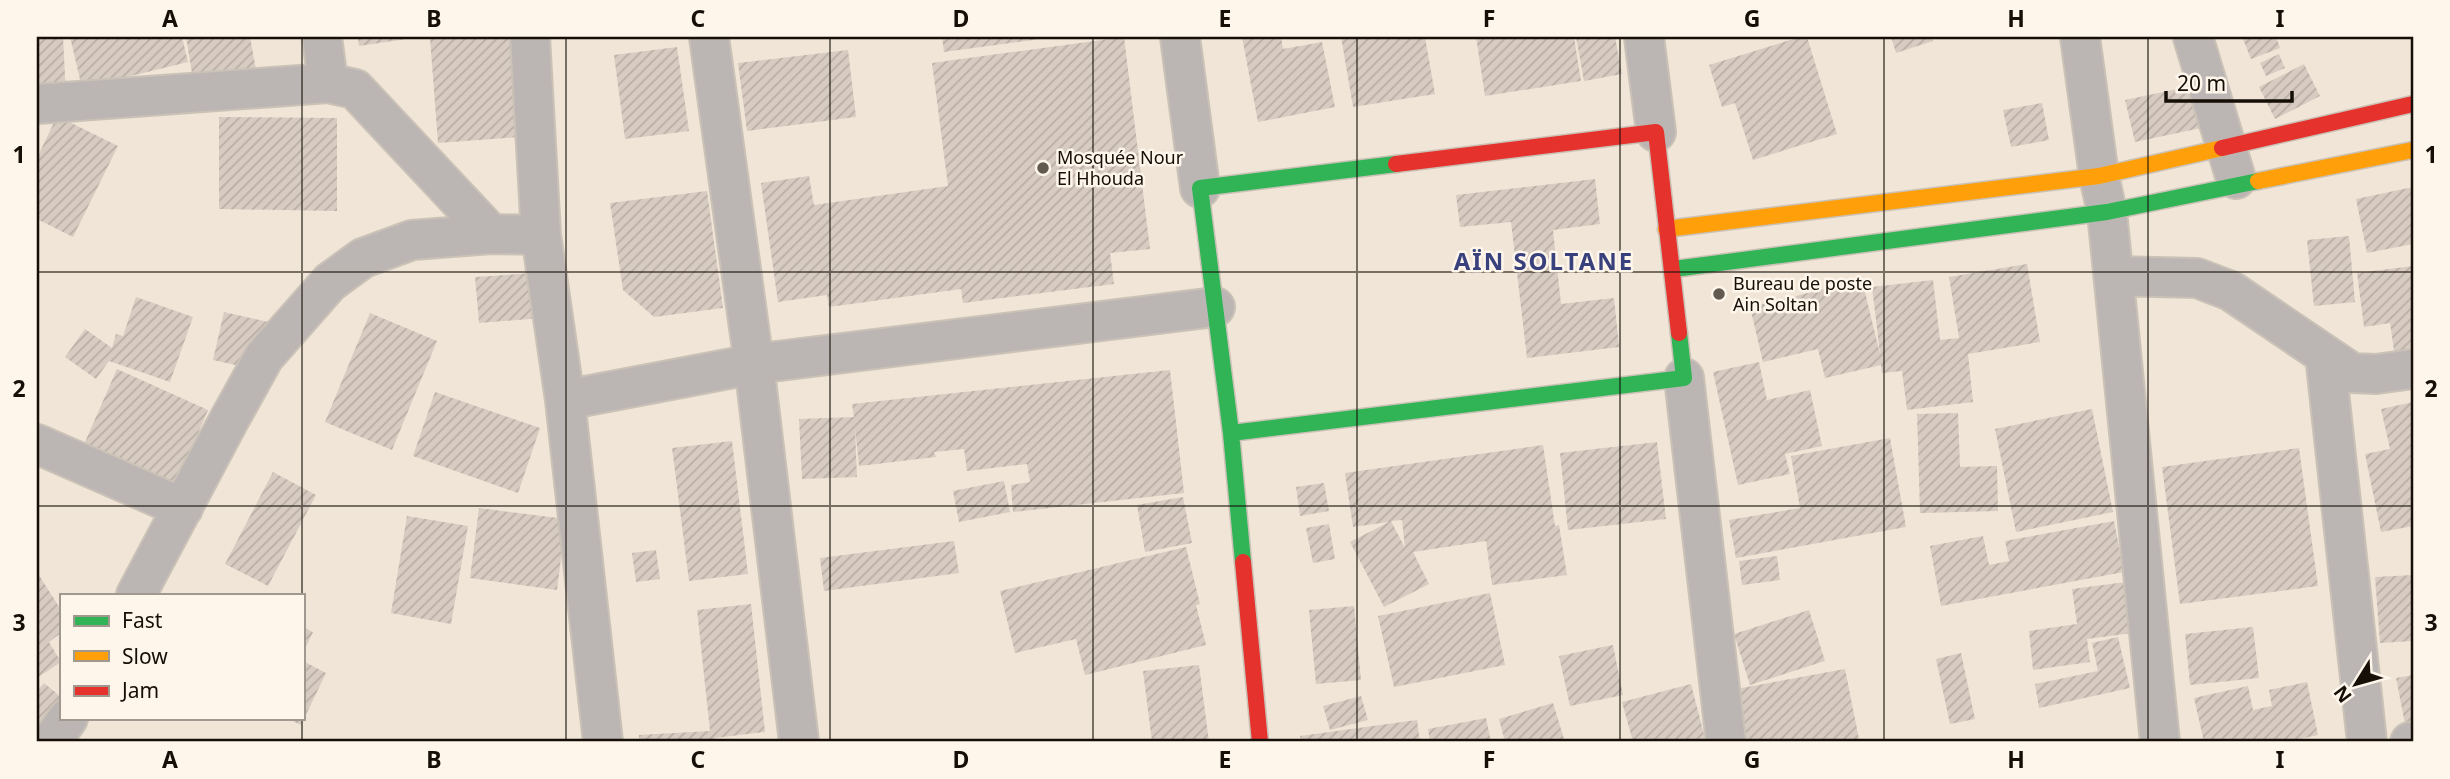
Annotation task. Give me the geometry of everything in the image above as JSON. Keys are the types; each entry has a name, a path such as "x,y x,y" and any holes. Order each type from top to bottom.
{"main road":[{"path":"1674,269 2103,194 2226,147 2413,104"},
{"path":"1231,433 1684,378 1674,269 1656,132 1199,188 1231,433 1260,742"},
{"path":"1667,229 2238,185 2413,150"}],"street":[{"path":"322,37 328,83"},
{"path":"530,37 541,235 565,400 603,742"},
{"path":"709,37 754,364 799,742"},
{"path":"1180,37 1199,188"},
{"path":"1644,37 1656,132"},
{"path":"2080,37 2114,276 2160,742"},
{"path":"2193,37 2238,185"},
{"path":"37,104 328,83 355,89 491,234"},
{"path":"137,594 264,358 330,282 363,258 412,240 491,234 541,235"},
{"path":"2114,276 2197,278 2231,291 2352,373 2375,374 2413,369"},
{"path":"565,400 754,364 1215,307"},
{"path":"2325,355 2367,742"},
{"path":"1684,378 1726,742"},
{"path":"37,444 183,508"},
{"path":"51,742 67,720"}],"building":[{"path":"37,37 63,37 66,95 37,96"},
{"path":"70,37 182,37 188,62 82,88"},
{"path":"186,37 250,37 257,75 194,85"},
{"path":"358,37 413,37 413,38 359,46"},
{"path":"512,37 519,137 438,143 430,38"},
{"path":"942,37 1048,37 1048,38 944,52"},
{"name":"Mosquée Nour El Hhouda","path":"1124,37 1150,249 1110,253 1114,284 963,303 961,289 829,307 827,295 778,302 761,183 809,176 814,205 948,186 932,63"},
{"path":"1242,37 1281,37 1283,49 1322,42 1335,107 1258,122"},
{"path":"1341,37 1425,37 1435,94 1353,107"},
{"path":"1476,37 1574,37 1581,81 1485,96"},
{"path":"1576,37 1615,37 1622,74 1584,81"},
{"path":"1807,37 1837,134 1753,160 1735,103 1722,107 1709,65"},
{"path":"1891,37 1932,37 1933,41 1896,53"},
{"path":"2276,37 2280,48 2251,59 2243,39"},
{"path":"677,47 689,131 625,139 614,55"},
{"path":"848,50 856,117 747,131 738,63"},
{"path":"2279,54 2285,68 2266,76 2260,63"},
{"path":"2304,64 2320,96 2275,119 2259,87"},
{"path":"2192,86 2201,128 2135,142 2125,100"},
{"path":"2042,103 2049,140 2011,147 2003,110"},
{"path":"57,116 118,146 73,237 37,219 37,155"},
{"path":"219,117 337,118 337,211 219,209"},
{"path":"1595,179 1600,224 1553,230 1561,304 1614,298 1619,347 1527,358 1511,222 1460,227 1456,195"},
{"path":"2413,187 2413,244 2367,253 2356,199"},
{"path":"707,191 723,308 654,317 623,290 610,203"},
{"path":"2349,236 2355,302 2314,306 2307,240"},
{"path":"2027,264 2040,342 1968,354 1973,402 1907,410 1902,371 1882,373 1881,365 1825,378 1818,349 1763,362 1750,307 1862,280 1880,354 1872,287 1933,280 1940,340 1959,338 1949,277"},
{"path":"2413,266 2413,355 2395,357 2390,323 2364,327 2357,273"},
{"path":"551,272 555,317 479,323 475,277"},
{"path":"136,297 193,317 170,382 109,361 96,379 65,357 85,329 112,348 116,334 123,336"},
{"path":"224,312 273,323 263,371 213,360"},
{"path":"370,313 437,341 392,450 325,422"},
{"path":"1759,362 1767,400 1810,390 1822,446 1785,454 1790,474 1738,485 1713,372"},
{"path":"117,369 208,410 174,490 82,449"},
{"path":"1170,370 1184,493 1013,512 1011,485 1030,482 1027,464 967,471 964,449 934,452 936,457 859,466 855,428 857,477 802,479 799,419 854,417 852,404"},
{"path":"435,392 540,428 518,493 413,456"},
{"path":"2413,402 2413,526 2381,532 2365,454 2390,449 2381,409"},
{"path":"2092,409 2113,512 2016,532 1995,429"},
{"path":"1958,413 1960,467 1997,466 1998,511 1920,513 1917,414"},
{"path":"1890,438 1906,527 1736,558 1729,520 1800,508 1791,456"},
{"path":"732,441 748,574 689,581 672,448"},
{"path":"1657,442 1666,519 1568,530 1560,453"},
{"path":"1543,445 1555,526 1559,525 1567,575 1492,585 1486,541 1413,552 1429,584 1384,607 1350,542 1389,522 1353,527 1345,473","holes":["1402,520 1405,548 1391,521"]},
{"path":"2299,448 2318,586 2180,604 2162,467"},
{"path":"273,472 316,495 268,586 225,564"},
{"path":"1004,481 1010,512 959,522 953,491"},
{"path":"1324,483 1329,511 1300,516 1296,487"},
{"path":"1183,497 1192,543 1145,552 1137,505"},
{"path":"479,508 566,519 557,590 470,578"},
{"path":"407,516 468,526 451,624 391,613"},
{"path":"2114,521 2124,572 1941,606 1930,546 1983,536 1989,565 2009,561 2005,541"},
{"path":"1329,524 1335,559 1313,563 1306,528"},
{"path":"954,541 959,573 824,591 820,558"},
{"path":"1186,547 1200,604 1196,605 1206,645 1085,675 1076,639 1015,653 1000,591"},
{"path":"656,550 660,579 636,582 632,553"},
{"path":"1777,556 1780,580 1742,585 1739,561"},
{"path":"37,572 60,608 60,634 49,642 60,663 37,678"},
{"path":"2413,575 2413,641 2380,643 2375,577"},
{"path":"2126,582 2133,633 2087,639 2090,662 2033,670 2029,631 2077,624 2072,589"},
{"path":"1490,593 1505,665 1394,687 1378,616"},
{"path":"751,604 765,732 715,738 715,742 639,742 639,735 710,731 697,610"},
{"path":"1354,606 1361,680 1316,684 1309,610"},
{"path":"1809,610 1825,661 1750,685 1734,634"},
{"path":"2253,627 2259,678 2190,685 2185,634"},
{"path":"304,628 313,632 304,651"},
{"path":"2118,637 2130,688 2039,708 2035,684 2098,671 2092,643"},
{"path":"1613,645 1623,695 1570,706 1559,656"},
{"path":"1961,653 1975,719 1950,724 1936,659"},
{"path":"304,662 326,673 304,719"},
{"path":"1199,665 1209,742 1152,742 1143,671"},
{"path":"1845,669 1859,739 1842,742 1747,742 1736,689"},
{"path":"2413,675 2413,737 2408,739 2396,678"},
{"path":"2307,682 2318,735 2286,742 2204,742 2194,698 2248,686 2253,710 2272,706 2269,690"},
{"path":"44,683 60,696 60,710 37,737 37,691"},
{"path":"1691,684 1706,742 1633,742 1622,702"},
{"path":"1361,696 1368,720 1330,730 1323,706"},
{"path":"1553,703 1565,742 1505,742 1499,719"},
{"path":"1486,718 1491,742 1430,742 1428,729"},
{"path":"290,720 303,720 301,725"},
{"path":"1417,720 1420,742 1301,742 1300,736"}],"traffic: fast":[{"path":"1243,562 1231,433 1200,188 1396,164"},
{"path":"1674,269 2107,212 2258,181"},
{"path":"1231,433 1684,378 1679,333"}],"traffic: slow":[{"path":"1666,229 2099,176 2222,148"},
{"path":"2258,181 2413,150"}],"traffic: jam":[{"path":"2222,148 2413,104"},
{"path":"1396,164 1656,132 1679,333"},
{"path":"1243,562 1260,742"}],"place":[{"name":"Mosquée Nour El Hhouda","path":"1043,168"},
{"name":"Bureau de poste Ain Soltan","path":"1719,294"}],"district":[{"name":"AÏN SOLTANE","path":"1544,262"}]}
